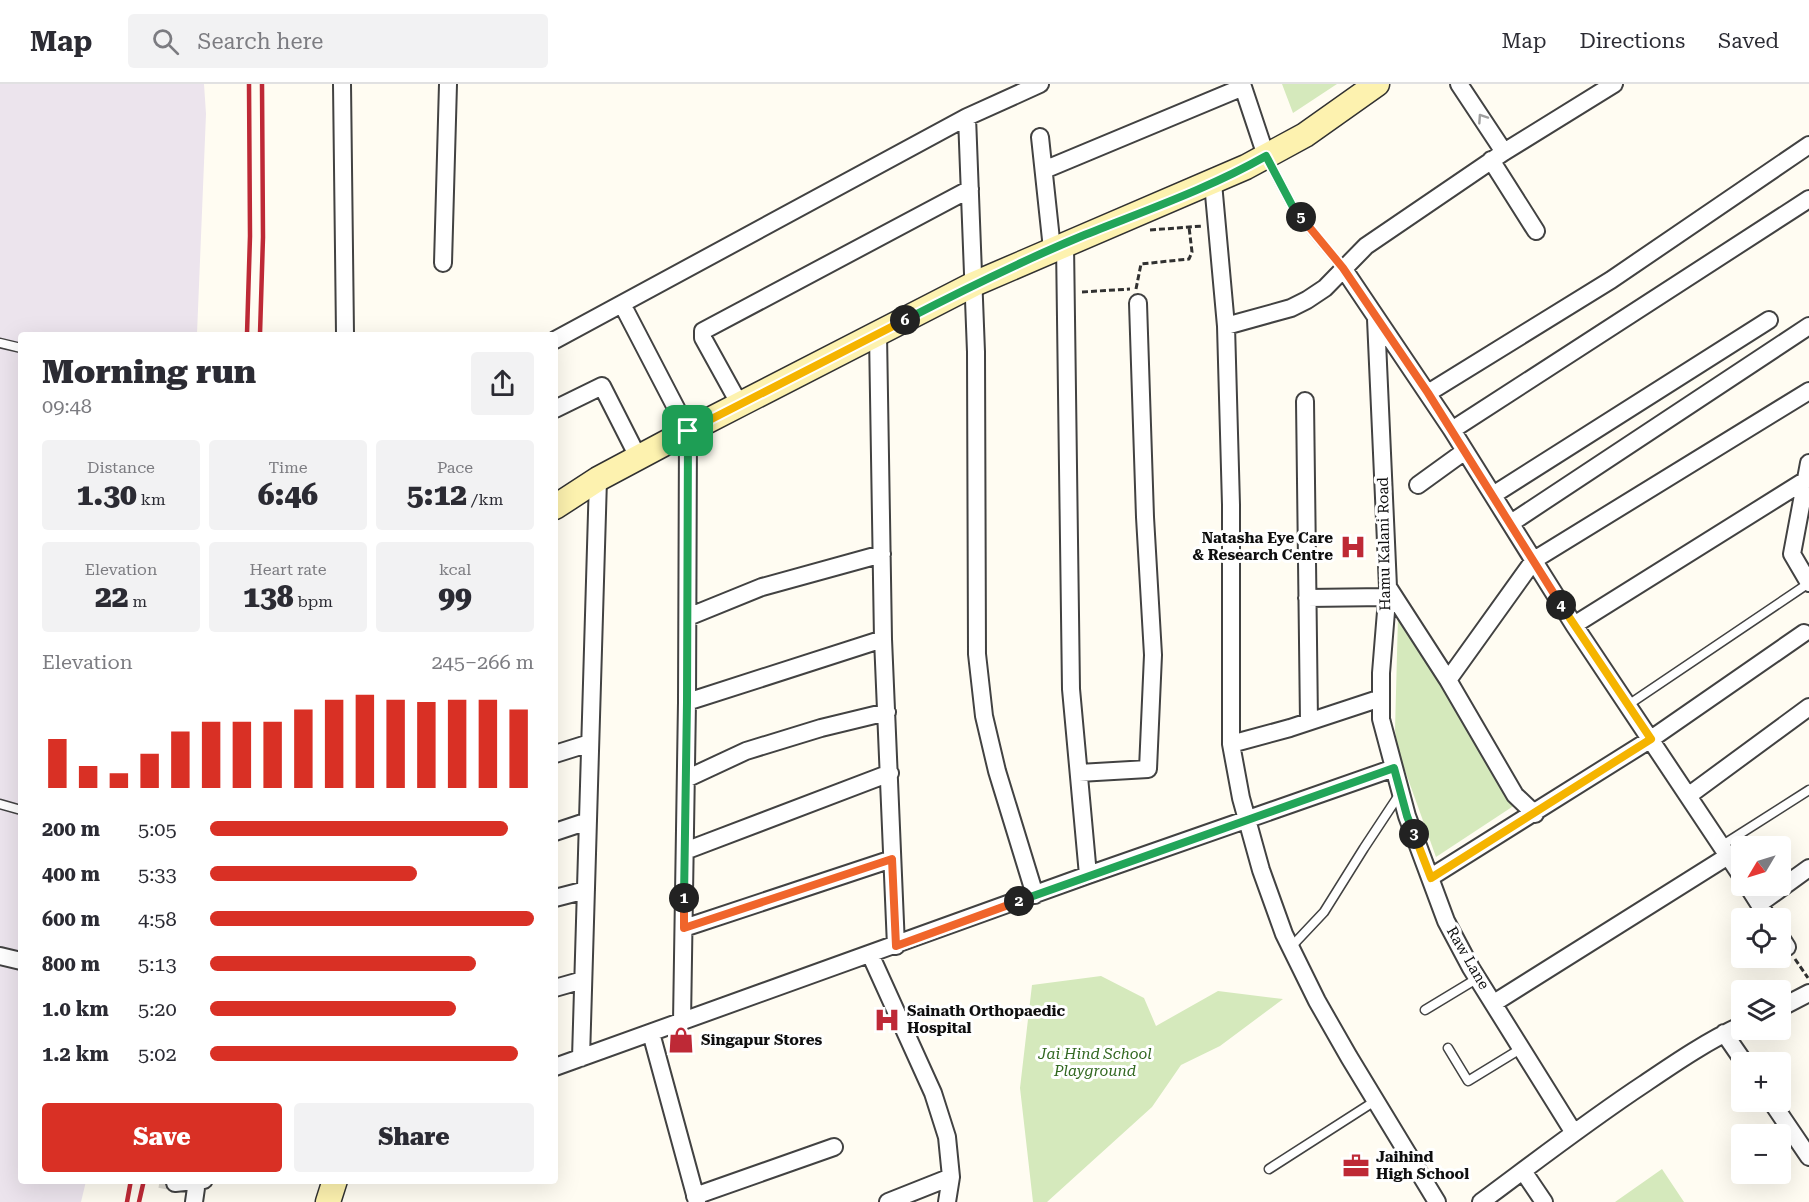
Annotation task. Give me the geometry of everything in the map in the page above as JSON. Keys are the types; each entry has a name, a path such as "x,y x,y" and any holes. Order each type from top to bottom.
{"street":[{"path":"342,84 345,332"},
{"path":"443,263 448,84"},
{"path":"558,337 967,117 1041,84"},
{"path":"558,505 638,457 974,284 1059,246 1213,183 1266,156 1305,135 1377,84"},
{"path":"1459,84 1536,231"},
{"path":"1226,326 1291,308 1307,300 1325,288 1366,246 1498,156 1614,84"},
{"path":"1044,170 1242,86 1266,156"},
{"path":"967,117 976,352 977,654 984,716 997,771 1035,895"},
{"path":"1040,137 1059,246 1071,688 1088,875"},
{"path":"1428,393 1611,280 1809,145"},
{"path":"1213,183 1226,326 1231,505 1231,744 1247,820 1261,870 1290,948 1317,1002 1437,1202"},
{"path":"740,405 703,339 703,331 970,189"},
{"path":"1452,430 1809,199"},
{"path":"1343,268 1428,393 1574,625 1731,861"},
{"path":"1078,772 1148,770 1153,655 1145,518 1138,303"},
{"path":"622,304 688,431 688,617 682,1022"},
{"name":"Hamu Kalani Road","path":"1376,319 1388,592 1381,719 1394,768"},
{"path":"1493,495 1769,320"},
{"path":"1511,523 1809,326"},
{"path":"878,334 883,639 896,946"},
{"path":"558,408 602,386 638,457"},
{"path":"1448,680 1534,560 1809,392"},
{"path":"1305,401 1309,721"},
{"path":"1418,485 1465,451"},
{"path":"1809,463 1792,554 1809,583"},
{"path":"581,1058 598,479"},
{"path":"1574,625 1807,479"},
{"path":"688,617 762,587 882,554"},
{"path":"1307,598 1388,592 1448,680 1515,795 1535,814"},
{"path":"1431,878 1651,739 1804,633"},
{"path":"687,702 883,639"},
{"path":"1231,744 1381,699"},
{"path":"1688,796 1809,707"},
{"path":"686,779 746,751 821,728 887,712"},
{"path":"558,753 590,743"},
{"path":"558,1066 1088,875 1394,768"},
{"name":"Raw Lane","path":"1394,768 1407,816 1446,921 1478,978 1574,1133"},
{"path":"685,851 890,773"},
{"path":"558,831 588,821"},
{"path":"1494,1003 1724,851"},
{"path":"684,928 892,859"},
{"path":"1767,908 1809,868"},
{"path":"558,897 586,890"},
{"path":"870,954 933,1094 947,1137 951,1177 947,1202"},
{"path":"0,956 18,960"},
{"path":"558,987 584,980"},
{"path":"1791,1002 1809,993"},
{"path":"1481,1202 1665,1069 1731,1030"},
{"path":"651,1033 696,1199 834,1147"},
{"path":"1725,1033 1737,1052"},
{"path":"1778,1112 1809,1157"},
{"path":"1523,1171 1544,1202"},
{"path":"888,1202 951,1177"},
{"path":"194,1202 196,1184"},
{"path":"328,1202 333,1184"}],"lane":[{"path":"1266,156 1294,209 1343,268"},
{"path":"0,343 18,347"},
{"path":"1628,705 1809,583"},
{"path":"1724,851 1809,790"},
{"path":"1290,948 1324,912 1401,792"},
{"path":"0,804 18,809"},
{"path":"1425,1010 1478,978"},
{"path":"1448,1048 1468,1081 1522,1048"},
{"path":"1269,1169 1376,1101"}],"path":[{"path":"1144,231 1217,225"},
{"path":"1082,292 1137,289 1142,264 1189,259 1192,252 1189,227"},
{"path":"1791,953 1809,980"}],"shaded area":[{"path":"0,84 204,84 206,114 197,332 18,332 18,1184 85,1184 81,1202 0,1202"}],"green space":[{"path":"1282,84 1337,84 1293,113"},
{"path":"1398,616 1515,805 1436,857 1398,751 1395,730"},
{"name":"Jai Hind School Playground","path":"1101,976 1144,998 1156,1026 1218,991 1283,999 1220,1046 1181,1065 1152,1107 1047,1202 1033,1202 1020,1088 1032,985"},
{"path":"1662,1169 1684,1202 1615,1202"}],"railway":[{"path":"247,332 250,236 249,84"},
{"path":"260,332 263,237 262,84"},
{"path":"127,1202 130,1184"},
{"path":"139,1202 143,1184"}],"place":[{"name":"Natasha Eye Care & Research Centre","path":"1353,547"},
{"name":"Sainath Orthopaedic Hospital","path":"887,1020"},
{"name":"Singapur Stores","path":"681,1040"},
{"name":"Jaihind High School","path":"1356,1166"}],"route":[{"path":"1266,156 1294,209 1343,268 1428,393 1574,625 1651,739 1431,878 1407,816 1394,768 1088,875 896,946 892,859 684,928 688,431 974,284 1213,183 1266,156"}]}
